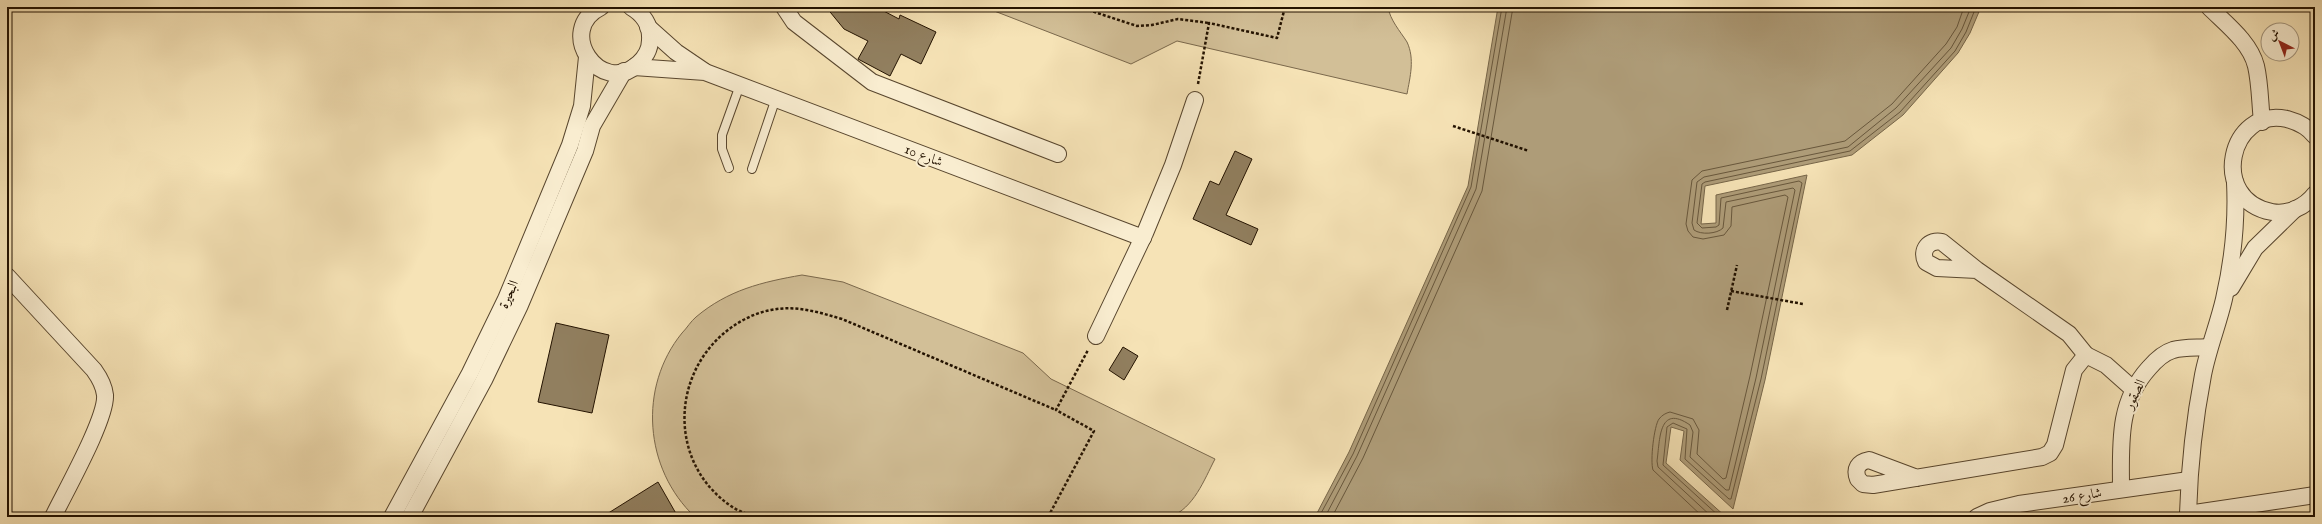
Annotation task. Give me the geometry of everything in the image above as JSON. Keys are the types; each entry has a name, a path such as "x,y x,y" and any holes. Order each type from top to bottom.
{"street":[{"path":"587,57 581,41 582,30 590,15 601,7"},
{"name":"شارع 10","path":"631,7 646,18 676,52 705,72 1143,238"},
{"path":"784,7 794,22 872,82 1058,154"},
{"path":"2209,7 2236,34 2251,54 2256,65 2262,122"},
{"name":"البحيرة","path":"410,517 484,380 520,305 585,151 592,126 629,69 647,52 650,42 646,18"},
{"name":"شارع 10","path":"587,57 603,70 629,69 705,72"},
{"name":"البحيرة","path":"392,517 470,373 506,299 578,121 584,92 587,57"},
{"path":"1096,336 1143,238 1173,165 1195,100"},
{"path":"2315,136 2303,125 2293,121 2273,119 2262,122 2245,133 2238,141 2232,161 2237,217 2224,300 2209,347 2203,375 2189,480 2188,516 2315,495"},
{"path":"2235,182 2246,199 2254,206 2274,212 2295,209 2304,205 2315,194"},
{"path":"2224,300 2255,248 2295,209"},
{"path":"1977,270 2069,334 2086,355 2106,365 2134,389"},
{"path":"7,276 94,370 103,386 105,395 101,418 53,517"},
{"name":"الصقور","path":"2121,489 2122,419 2134,389 2151,366 2168,352 2181,349 2209,347"},
{"path":"1917,478 2042,457 2050,453 2055,444 2074,370 2086,355"},
{"name":"شارع 26","path":"1977,517 1990,511 2019,504 2189,480"}],"lane":[{"path":"729,168 722,149 722,135 740,85"},
{"path":"752,169 776,98"}],"path":[{"path":"1079,7 1137,26 1152,25 1178,19 1277,38 1284,7"},
{"path":"1195,100 1209,24"},
{"path":"1453,126 1529,151"},
{"path":"1727,310 1737,265"},
{"path":"1731,291 1803,304"},
{"path":"756,517 734,508 706,484 689,452 683,416 690,379 708,347 736,323 770,310 807,308 842,320 1056,410 1094,431 1048,517"},
{"path":"1056,410 1096,336"}],"shaded area":[{"path":"984,7 1388,7 1393,21 1407,42 1411,55 1411,68 1407,94 1177,41 1131,64"},
{"path":"802,275 843,282 1023,353 1051,379 1215,459 1192,500 1186,507 1170,517 695,517 678,498 665,476 657,452 653,427 653,402 658,378 668,354 682,333 694,319 720,300 746,288 759,284"}],"water":[{"path":"1498,7 1981,7 1970,33 1958,53 1903,115 1852,155 1705,186 1701,224 1716,223 1716,195 1807,175 1765,380 1733,509 1680,460 1684,431 1671,427 1666,463 1726,517 1315,517 1349,452 1468,186"}],"building":[{"path":"826,7 876,7 899,19 900,15 936,32 921,64 901,54 890,76 858,59 868,41 844,29"},
{"path":"1235,151 1252,159 1226,215 1258,229 1251,245 1193,219 1210,181 1219,185"},
{"path":"556,323 609,335 592,413 538,402"},
{"path":"1123,347 1138,356 1124,380 1109,370"},
{"path":"658,482 678,517 602,517"}]}
